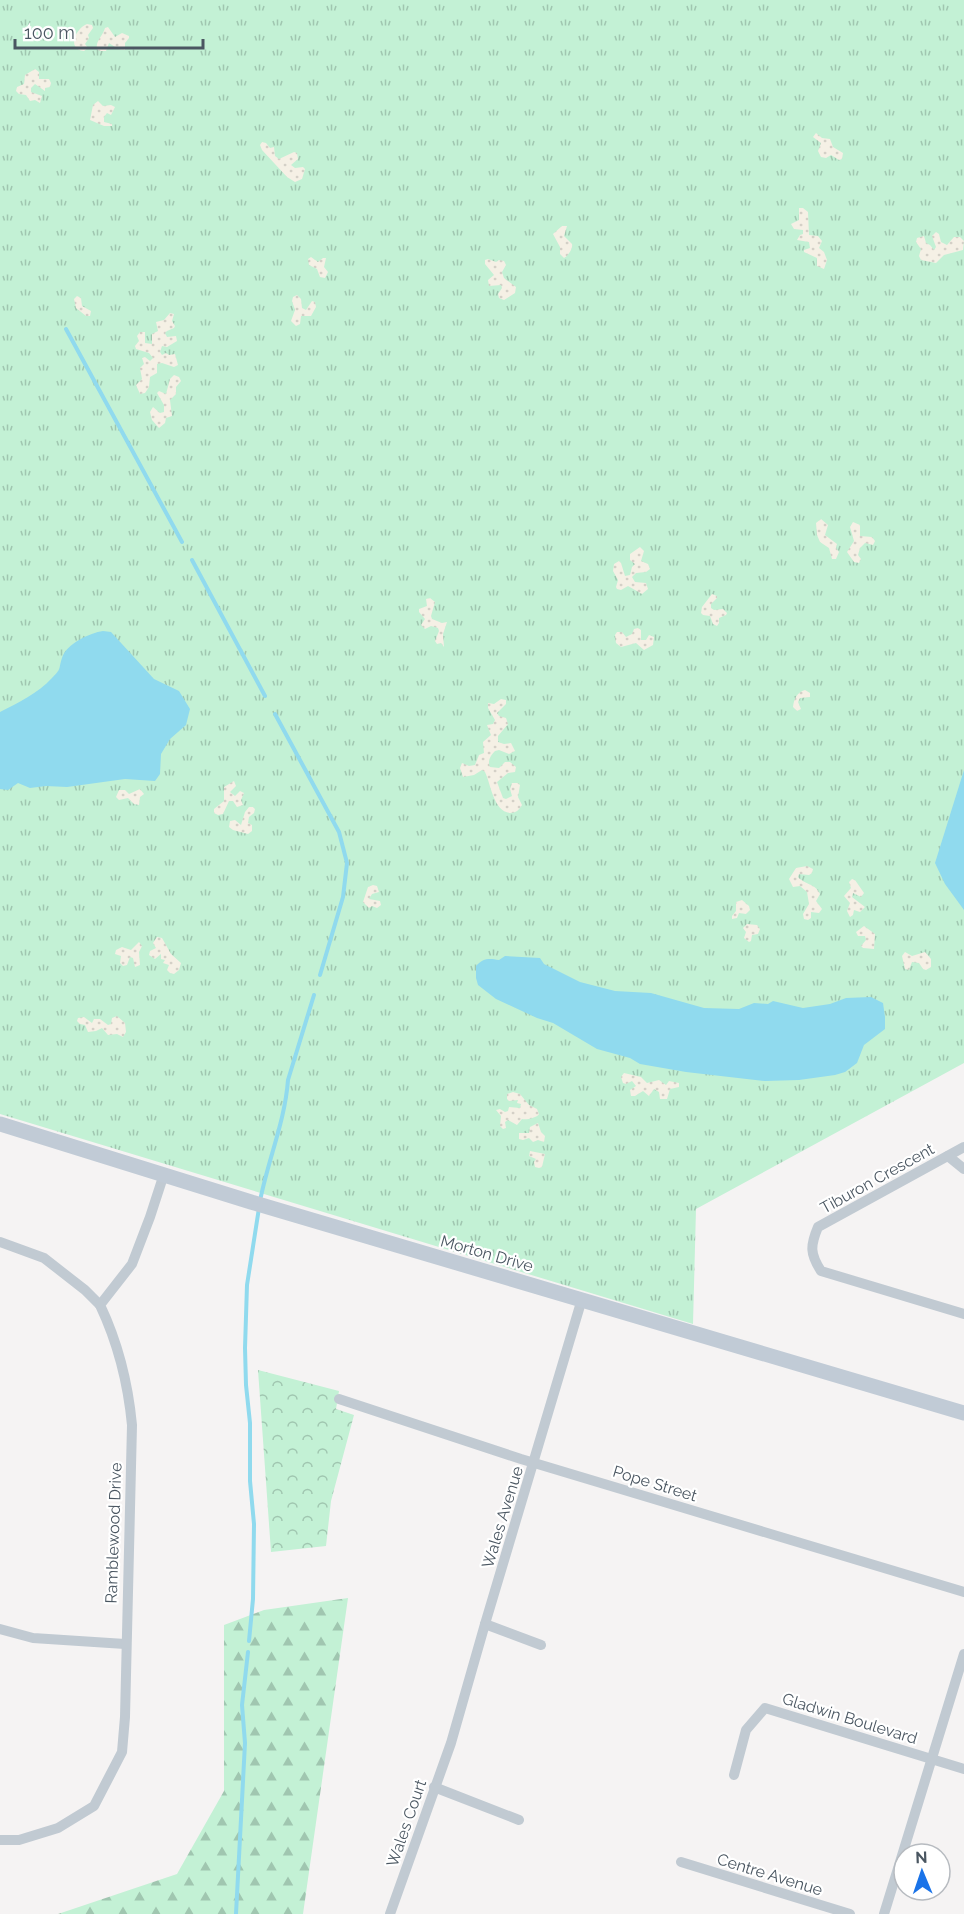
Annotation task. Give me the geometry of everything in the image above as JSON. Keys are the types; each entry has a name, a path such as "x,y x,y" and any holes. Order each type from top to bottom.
{"street":[{"name":"Morton Drive","path":"0,1124 251,1202 964,1413"},
{"name":"Tiburon Crescent","path":"964,1147 818,1227 812,1242 813,1259 821,1271 964,1314"},
{"path":"948,1156 964,1169"},
{"path":"0,1242 44,1258 85,1290 100,1305 132,1264 164,1174"},
{"name":"Wales Avenue","path":"451,1743 582,1299"},
{"name":"Ramblewood Drive","path":"0,1840 19,1840 58,1828 94,1806 122,1752 132,1425 129,1396 122,1365 112,1330 100,1305"},
{"name":"Pope Street","path":"339,1399 534,1462 964,1592"},
{"path":"485,1624 541,1645"},
{"path":"0,1629 33,1638 125,1644"},
{"path":"884,1914 964,1654"},
{"name":"Gladwin Boulevard","path":"734,1775 746,1730 765,1708 964,1769"},
{"name":"Wales Court","path":"390,1914 451,1743"},
{"path":"434,1787 519,1820"},
{"name":"Centre Avenue","path":"681,1862 850,1914"}],"green space":[{"path":"0,0 964,0 964,1063 696,1209 693,1324 0,1114"},
{"path":"258,1370 339,1391 336,1409 354,1415 331,1501 326,1546 271,1552"},
{"path":"348,1598 303,1914 58,1914 177,1874 224,1791 224,1625 264,1610"}],"sand":[{"path":"87,24 92,25 93,28 85,44 88,48 84,51 74,43 76,34"},
{"path":"108,27 115,37 122,33 129,36 125,43 125,50 118,49 109,43 106,51 97,49 98,41 105,28"},
{"path":"35,69 39,72 39,79 49,79 51,83 45,91 35,84 31,88 31,92 42,96 40,103 35,100 30,101 26,95 16,91 17,87 24,84 25,75"},
{"path":"98,101 103,106 115,107 111,115 107,113 104,117 104,122 112,126 104,126 90,120 93,105"},
{"path":"816,133 822,138 830,139 833,147 843,153 842,159 839,160 831,155 826,158 821,157 818,151 821,143 813,137"},
{"path":"262,142 270,148 274,147 275,156 279,159 294,152 297,153 298,159 291,165 305,169 302,179 295,182 287,177 262,150 260,145"},
{"path":"799,208 808,212 809,235 818,236 822,241 819,248 824,252 827,260 824,269 817,266 817,258 804,252 810,248 809,242 797,240 803,234 803,230 794,229 791,224 799,220"},
{"path":"562,226 567,226 564,236 572,244 570,252 564,258 560,254 560,247 553,234"},
{"path":"936,232 941,242 947,245 954,237 960,237 964,241 963,250 944,255 936,263 921,260 919,256 921,249 916,242 917,238 924,236 926,243 934,250 936,247 932,236"},
{"path":"311,257 318,262 326,258 324,267 328,272 325,278 320,277 317,269 309,265 308,259"},
{"path":"485,260 496,262 504,261 506,265 502,272 504,278 516,287 515,293 504,300 499,298 498,294 502,288 501,285 489,286 488,280 494,275 485,264"},
{"path":"297,295 301,299 302,308 306,310 312,301 315,302 316,307 311,316 301,316 300,324 296,326 291,321 295,310 292,301"},
{"path":"77,296 81,298 82,306 91,311 90,316 86,316 76,308 74,299"},
{"path":"170,313 174,314 172,321 175,326 165,333 167,337 176,336 177,341 167,347 162,346 160,352 162,355 175,354 178,365 174,367 162,363 157,364 157,373 150,377 149,387 145,393 140,394 136,385 142,379 140,368 144,364 142,358 145,357 150,361 153,358 149,353 136,349 135,346 139,341 137,336 140,332 145,332 145,343 152,344 152,334 158,331 156,322 164,320"},
{"path":"174,375 181,381 176,387 176,394 170,400 172,416 166,418 165,423 159,428 152,420 150,412 153,407 160,413 164,412 164,405 157,393 159,391 166,394 170,379"},
{"path":"821,519 828,525 825,535 837,544 836,548 839,552 836,559 832,559 829,548 820,542 817,535 816,523"},
{"path":"853,522 860,525 860,536 872,537 875,541 873,545 865,543 860,548 859,563 854,562 847,552 854,541 850,527"},
{"path":"640,547 644,551 641,561 648,564 650,569 636,573 632,577 635,582 646,583 648,589 642,594 628,586 621,590 617,589 618,580 613,571 614,564 619,561 625,576 630,575 635,564 630,560 630,554"},
{"path":"712,594 717,598 711,604 711,608 723,609 727,613 719,618 717,626 713,624 710,616 701,613 702,607"},
{"path":"430,598 435,602 432,619 442,623 447,622 443,634 444,647 435,641 438,628 431,626 425,629 421,625 425,619 419,609 427,606 426,599"},
{"path":"638,628 641,630 641,640 646,640 649,635 654,637 653,645 644,650 636,643 621,647 616,643 617,632 622,632 626,637"},
{"path":"805,690 810,693 810,697 800,698 798,702 801,709 797,711 793,707 795,699 800,692"},
{"path":"501,699 506,700 506,704 497,713 506,718 508,724 498,736 498,742 511,743 515,751 509,754 499,750 495,751 489,763 490,767 499,768 505,762 510,762 516,767 515,772 508,773 497,782 503,798 506,799 512,796 510,789 512,783 520,785 518,797 522,805 512,813 504,811 496,802 485,772 482,770 474,775 463,777 460,768 462,763 469,766 475,765 479,755 484,753 483,742 491,735 487,725 493,724 495,720 488,708 488,703 494,704"},
{"path":"234,781 236,786 230,792 235,796 240,791 244,793 241,800 243,805 237,807 233,801 229,801 223,814 214,813 214,809 224,801 224,787"},
{"path":"140,789 144,794 140,797 139,805 134,804 128,798 119,800 116,797 119,790 125,790 129,794"},
{"path":"249,807 255,809 248,823 252,825 252,831 248,834 229,827 230,821 235,820 241,825"},
{"path":"807,866 813,869 812,873 799,874 798,877 818,890 820,894 816,901 822,909 819,913 811,912 811,918 808,920 804,919 803,914 809,904 807,892 800,886 793,887 789,879 796,868"},
{"path":"852,879 864,893 861,897 853,893 852,897 865,907 860,912 854,910 850,917 847,911 850,903 844,896 851,888 849,882"},
{"path":"377,886 379,892 372,894 369,899 380,901 381,905 377,908 372,906 369,908 363,902 368,887"},
{"path":"742,900 750,910 746,914 739,913 737,918 732,919 736,911 736,902"},
{"path":"747,924 757,925 760,929 758,934 752,935 749,942 744,938 746,932 743,928"},
{"path":"864,926 875,934 874,949 861,946 866,940 865,936 858,936 856,932"},
{"path":"157,937 162,938 171,954 181,963 179,970 174,974 167,970 169,965 163,963 165,960 161,959 161,954 155,959 149,955 150,951 156,948 153,943"},
{"path":"139,942 142,946 139,952 140,965 135,967 133,958 130,957 127,965 123,966 120,963 121,956 115,954 116,950 122,947 131,950"},
{"path":"905,952 912,956 925,952 931,959 931,967 926,970 919,963 912,962 909,970 905,969 902,956"},
{"path":"117,1016 125,1023 126,1032 123,1037 117,1034 108,1035 102,1028 88,1032 85,1025 77,1021 78,1018 84,1017 92,1023 94,1019 100,1019 108,1025 111,1024 112,1018"},
{"path":"624,1073 641,1077 647,1083 659,1080 666,1085 669,1081 679,1083 679,1087 670,1089 667,1099 660,1099 659,1092 654,1089 649,1096 643,1091 631,1096 630,1090 636,1086 632,1081 623,1083 621,1077"},
{"path":"513,1092 520,1094 529,1105 537,1109 539,1114 536,1117 522,1119 517,1125 508,1120 505,1122 506,1128 503,1129 500,1126 501,1116 496,1110 500,1109 505,1112 509,1107 520,1108 521,1104 517,1103 518,1100 509,1101 507,1099 507,1094"},
{"path":"538,1123 545,1136 544,1142 538,1140 533,1142 529,1138 519,1139 519,1133 529,1133 530,1127"},
{"path":"530,1151 545,1154 542,1167 535,1167 536,1159 529,1156"}],"water":[{"path":"103,631 111,632 154,679 179,691 190,709 186,725 170,739 161,754 160,774 155,781 125,779 67,787 30,788 18,783 8,790 0,789 0,712 28,697 46,683 57,672 62,658 74,643 86,636"},
{"path":"964,770 964,910 945,884 935,863"},
{"path":"505,956 540,958 544,964 580,982 615,991 651,993 704,1008 739,1009 754,1003 768,1004 773,1001 803,1008 830,1004 846,998 871,997 883,1003 885,1029 864,1045 857,1063 845,1072 835,1075 799,1080 765,1081 640,1064 630,1058 597,1049 553,1023 496,999 478,985 476,966 484,960 499,960"}],"waterway":[{"path":"66,329 182,542"},
{"path":"192,560 265,696"},
{"path":"275,714 339,832 347,863 343,897 320,975"},
{"path":"260,1201 280,1125 288,1080 314,995"},
{"path":"249,1641 253,1599 254,1524 245,1348 247,1285 259,1208"},
{"path":"236,1914 245,1743 242,1705 248,1652"}]}
